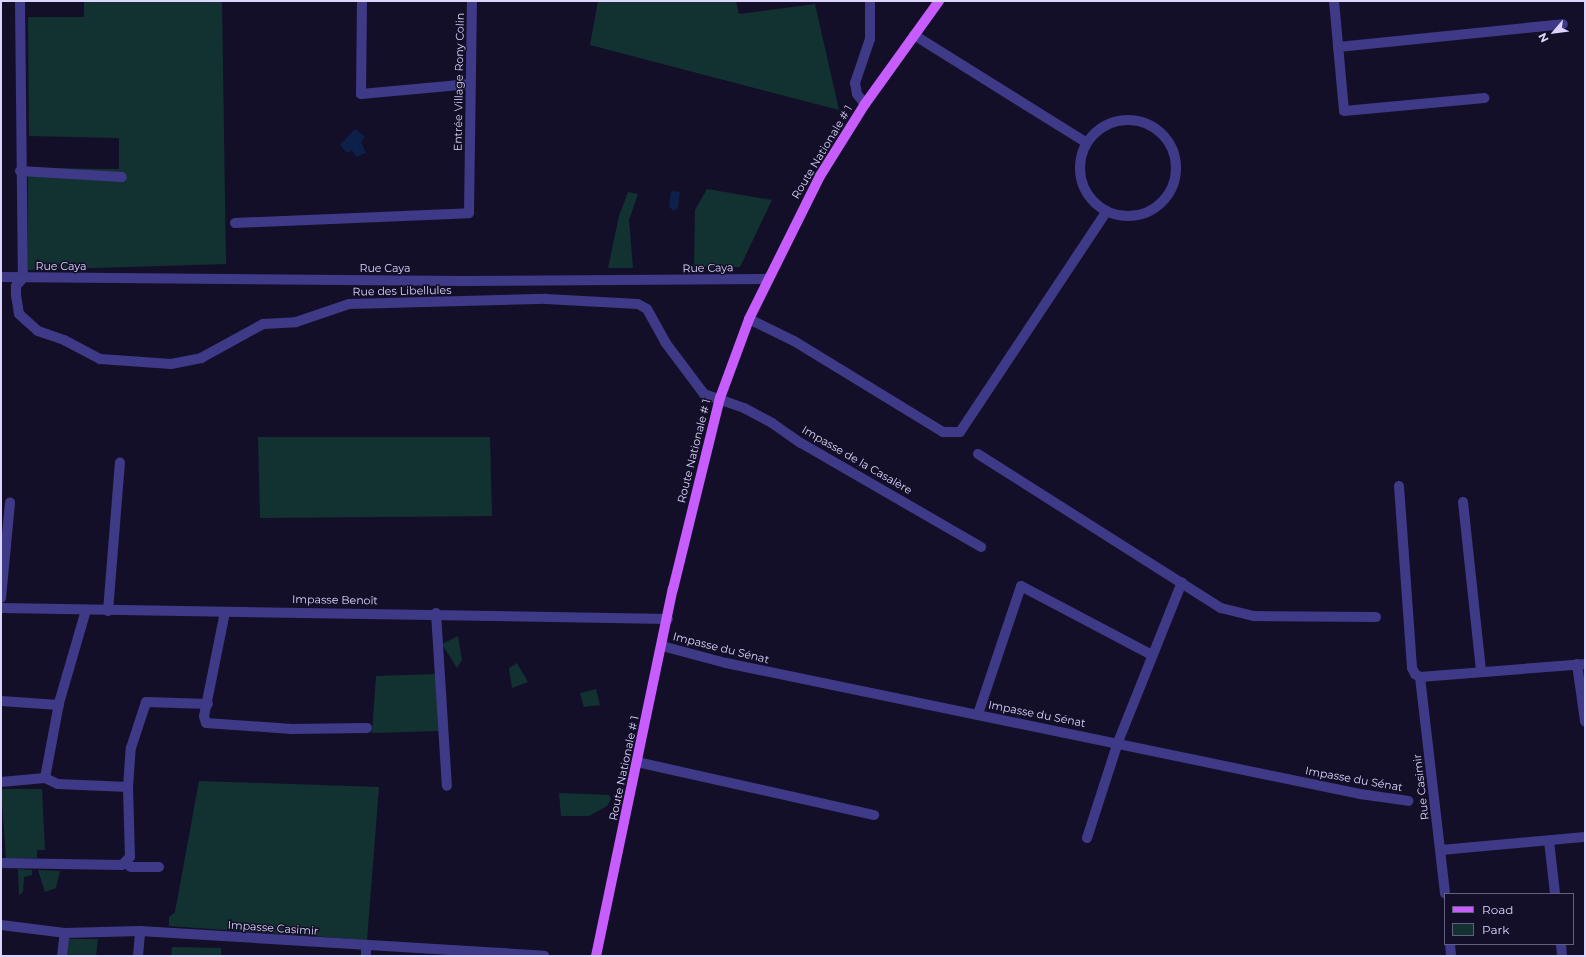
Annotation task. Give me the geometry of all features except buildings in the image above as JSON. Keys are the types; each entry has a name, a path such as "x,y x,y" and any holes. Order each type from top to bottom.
{"main road":[{"name":"Route Nationale # 1","path":"596,956 668,619 720,398 749,319 820,176 865,104 939,1"}],"street":[{"name":"Rue des Libellules","path":"20,1 20,172 23,278 16,286 19,314 38,331 64,340 100,359 164,363 201,358 263,324 296,322 349,304 546,299 638,304 647,309 665,342 704,394 720,398"},
{"path":"362,1 362,94 471,84"},
{"name":"Entrée Village Rony Colin","path":"235,224 466,214 470,209 472,1"},
{"path":"865,104 857,94 855,83 870,39 870,1"},
{"path":"1334,1 1344,111 1484,98"},
{"path":"1338,48 1563,24"},
{"path":"914,35 1087,143"},
{"path":"1126,120 1141,121 1156,128 1167,139 1174,153 1176,169 1173,185 1159,204 1138,215 1123,215 1107,211 1095,201 1083,181 1082,158 1087,143 1097,131 1110,123 1126,120"},
{"path":"20,172 122,177"},
{"path":"749,319 794,341 943,432 960,432 1107,211"},
{"name":"Rue Caya","path":"1,277 768,279"},
{"name":"Impasse de la Casalère","path":"720,398 772,423 801,443 981,547"},
{"path":"978,454 1221,608 1239,613 1376,617"},
{"path":"108,611 120,462"},
{"name":"Rue Casimir","path":"1399,486 1412,668 1420,677 1445,893"},
{"path":"1,598 10,502"},
{"path":"1463,502 1482,671"},
{"path":"1087,838 1118,742 1182,582"},
{"path":"978,714 1021,586 1152,655"},
{"name":"Impasse Benoît","path":"1,608 108,611 436,613 668,619"},
{"path":"45,778 59,705 86,610"},
{"path":"225,612 204,720 209,724 292,729 367,728"},
{"path":"436,613 447,786"},
{"name":"Impasse du Sénat","path":"662,646 726,663 1118,742 1226,767 1409,801"},
{"path":"1420,677 1581,664 1585,721"},
{"path":"1,701 59,705"},
{"path":"126,863 130,857 128,787 131,748 146,702 208,704"},
{"path":"637,762 874,814"},
{"path":"1,782 45,778 58,784 128,787"},
{"path":"1441,850 1585,838"},
{"path":"1549,841 1555,893"},
{"path":"1,863 126,863 131,867 159,867"},
{"name":"Impasse Casimir","path":"1,926 65,933 140,931 544,956"},
{"path":"138,956 140,931"},
{"path":"62,956 65,933"},
{"path":"366,945 366,956"},
{"path":"1450,945 1451,956"},
{"path":"1560,945 1562,956"}],"green space":[{"path":"84,1 222,1 226,264 28,270 28,168 119,169 119,138 29,136 28,17 84,17"},
{"path":"598,1 736,1 739,14 815,4 839,110 590,45"},
{"path":"707,189 772,200 740,267 694,268 695,210"},
{"path":"628,192 638,194 629,220 633,268 608,268 619,216"},
{"path":"258,437 490,437 492,516 260,518"},
{"path":"458,636 462,660 457,668 442,644"},
{"path":"517,663 528,682 512,688 509,668"},
{"path":"436,674 439,731 372,733 376,676"},
{"path":"596,689 600,705 584,707 580,693"},
{"path":"199,781 379,787 367,940 169,926 169,917 175,912"},
{"path":"1,789 42,789 45,850 37,850 37,858 6,858"},
{"path":"559,793 609,795 611,799 607,806 589,816 561,816"},
{"path":"18,869 32,870 32,875 24,877 23,892 19,895"},
{"path":"38,870 60,871 56,888 45,892"},
{"path":"69,939 98,939 96,956 67,956"},
{"path":"172,947 221,948 221,956 171,956"}],"water":[{"path":"355,129 365,137 361,142 366,153 356,157 352,150 347,153 340,145"},
{"path":"671,191 680,192 678,208 674,211 669,207"}]}
